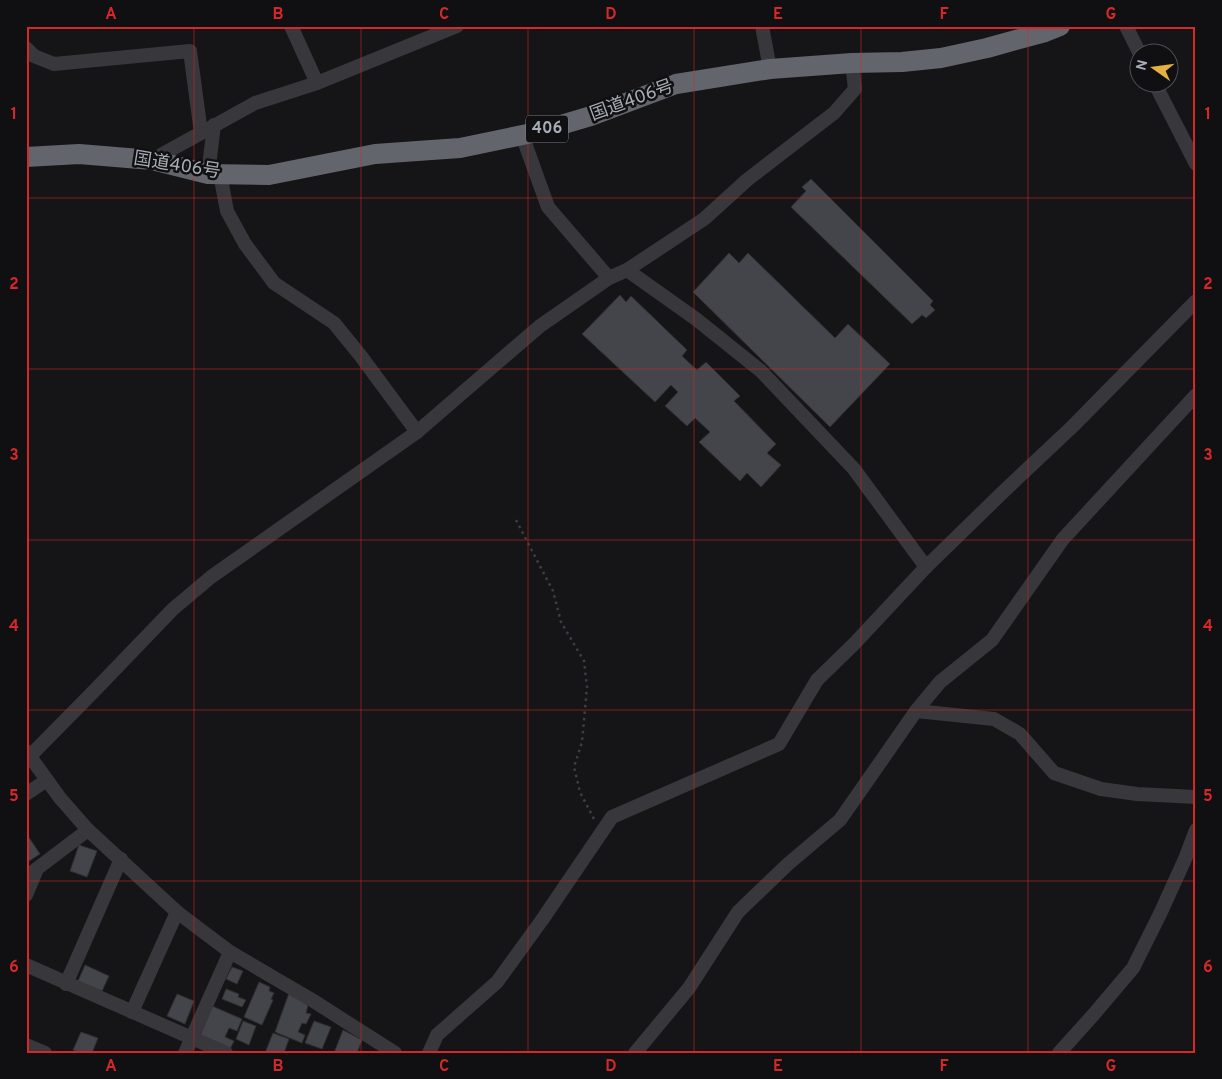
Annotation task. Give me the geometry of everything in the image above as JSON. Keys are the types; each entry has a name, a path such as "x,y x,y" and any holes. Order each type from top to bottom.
{"highway":[{"name":"国道406号","path":"26,158 79,154 152,160 214,174 268,175 375,154 460,148 537,132 591,116 676,84 770,69 941,58 987,48 1060,26"}],"street":[{"path":"291,26 317,83"},
{"path":"152,160 255,103 317,83 457,26"},
{"path":"762,26 770,69"},
{"path":"1126,26 1134,42"},
{"path":"26,48 34,56 54,64 190,51 200,133"},
{"path":"395,1053 312,1000 230,952 177,912 88,830 60,798 28,753 96,689 172,609 211,577 417,432 540,326 609,278 627,270 704,219 747,180 834,113 855,89 852,63"},
{"path":"1159,92 1196,164"},
{"path":"214,125 214,174 227,211 245,244 274,283 334,323 417,432"},
{"path":"522,135 548,207 609,278"},
{"path":"627,270 696,319 761,371 854,469 926,567"},
{"path":"429,1053 437,1035 498,982 612,817 779,744 817,680 854,644 926,567 1073,426 1196,301"},
{"path":"635,1053 689,988 738,912 788,864 840,820 916,711 940,682 992,640 1063,540 1196,396"},
{"path":"916,711 994,719 1020,734 1054,774 1101,789 1137,794 1196,797"},
{"path":"26,794 47,780"},
{"path":"26,895 32,873 88,830"},
{"path":"1059,1053 1133,968 1178,875 1196,830"},
{"path":"66,984 121,859"},
{"path":"132,1012 177,912"},
{"path":"184,1053 230,952"},
{"path":"26,965 226,1053"},
{"path":"26,1045 45,1053"}],"path":[{"path":"516,520 553,591 561,622 584,661 587,687 582,742 574,768 580,792 601,833"}],"building":[{"path":"811,179 933,301 930,305 935,310 926,318 922,315 912,324 791,207 806,191 802,187"},
{"path":"729,253 739,263 748,253 835,338 848,324 890,364 830,427 693,292"},
{"path":"620,295 626,302 631,296 687,350 682,356 697,370 706,362 740,396 734,401 776,444 767,453 781,465 761,487 747,473 740,481 699,442 710,432 695,418 687,426 665,406 678,392 671,385 655,402 582,334"},
{"path":"26,833 40,854 26,863"},
{"path":"79,845 97,851 87,877 70,871"},
{"path":"85,965 109,976 102,991 78,981"},
{"path":"232,967 243,971 237,984 226,979"},
{"path":"259,982 270,987 269,991 274,993 271,999 273,1000 262,1025 244,1017"},
{"path":"226,989 239,994 238,997 246,1000 242,1007 222,999"},
{"path":"289,993 308,1005 306,1013 311,1014 306,1024 302,1023 298,1032 305,1035 302,1043 275,1032"},
{"path":"177,994 194,1001 185,1024 167,1016"},
{"path":"212,1006 242,1019 237,1031 229,1028 225,1037 234,1041 230,1049 200,1036"},
{"path":"243,1021 256,1026 249,1045 236,1039"},
{"path":"314,1021 331,1027 322,1049 305,1043"},
{"path":"343,1030 362,1040 357,1053 334,1053"},
{"path":"81,1032 98,1038 92,1053 80,1053 73,1050"},
{"path":"273,1033 289,1039 284,1053 265,1053"}]}
